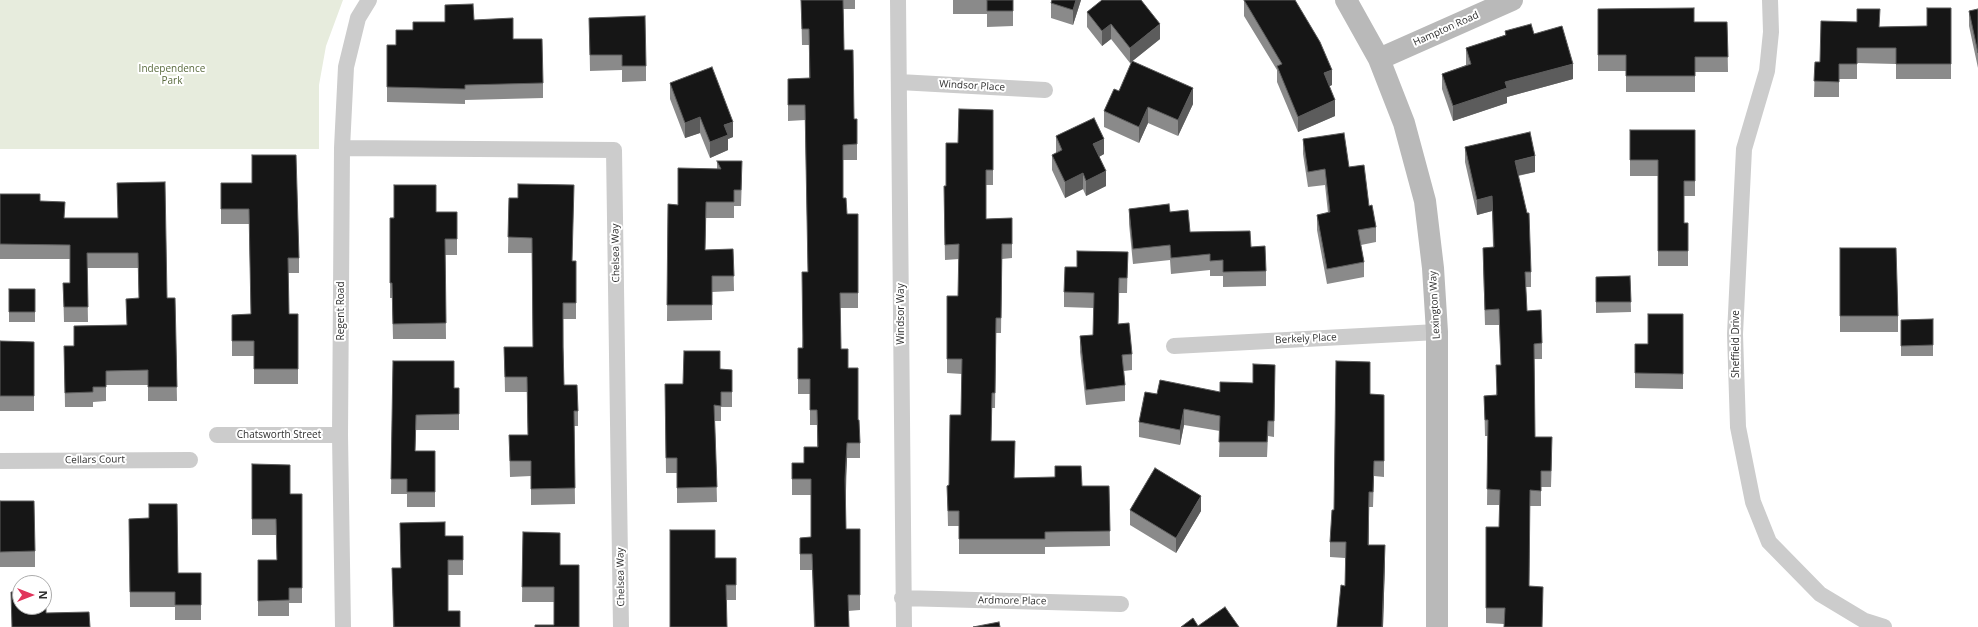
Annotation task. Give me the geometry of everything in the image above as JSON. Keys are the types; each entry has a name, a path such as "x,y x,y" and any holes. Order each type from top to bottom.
{"street":[{"name":"Regent Road","path":"343,627 340,435 342,148 346,67 358,18 369,0"},
{"name":"Windsor Way","path":"898,0 902,598 904,627"},
{"name":"Lexington Way","path":"1346,0 1379,59 1404,123 1425,201 1437,332 1437,627"},
{"name":"Hampton Road","path":"1379,59 1512,0"},
{"name":"Sheffield Drive","path":"1770,0 1771,32 1767,71 1744,154 1735,334 1738,427 1753,502 1769,542 1820,594 1865,621 1884,627"},
{"name":"Windsor Place","path":"899,82 1045,90"},
{"name":"Chelsea Way","path":"342,148 614,150 621,627"},
{"name":"Berkely Place","path":"1174,346 1437,332"},
{"name":"Chatsworth Street","path":"217,435 340,435"},
{"name":"Cellars Court","path":"0,461 190,460"},
{"name":"Ardmore Place","path":"902,598 1121,604"}],"green space":[{"name":"Independence Park","path":"0,0 343,0 326,46 319,85 319,149 0,149"}],"building":[{"path":"801,0 843,0 844,50 853,50 854,119 857,119 857,144 843,145 843,198 846,198 847,214 858,214 858,293 840,293 841,349 848,349 848,368 858,368 858,420 860,443 847,443 845,479 846,529 860,529 860,595 848,595 849,627 815,627 812,554 800,554 800,538 811,537 811,479 792,479 792,463 804,463 804,447 818,447 817,410 810,410 810,379 798,379 798,348 803,348 802,272 808,272 805,105 788,105 788,79 810,78 809,29 802,29"},
{"path":"987,0 1013,0 1013,11 987,11"},
{"path":"1052,0 1076,0 1073,10 1051,3"},
{"path":"1102,0 1141,0 1160,24 1130,48 1111,24 1102,31 1087,12"},
{"path":"1244,0 1295,0 1320,42 1332,70 1324,73 1335,100 1298,117 1277,66 1282,64"},
{"path":"473,4 474,20 513,18 513,39 542,39 543,83 465,85 465,89 387,87 387,45 396,45 396,30 413,30 413,22 445,22 445,5"},
{"path":"1694,8 1694,22 1727,22 1728,57 1695,57 1695,76 1626,76 1626,55 1598,55 1598,9"},
{"path":"1927,8 1951,8 1951,64 1896,64 1896,48 1857,48 1857,64 1839,64 1839,82 1814,81 1815,62 1820,62 1821,21 1857,22 1857,9 1880,9 1879,27 1927,26"},
{"path":"1978,9 1978,53 1969,11"},
{"path":"645,16 646,66 622,66 622,55 590,55 589,18"},
{"path":"1531,24 1534,34 1562,26 1573,64 1505,82 1507,88 1453,106 1442,74 1471,64 1466,48 1506,35 1505,31"},
{"path":"1132,61 1193,88 1178,120 1148,107 1139,127 1104,111 1114,89 1119,91"},
{"path":"712,67 733,122 724,125 728,135 710,142 700,117 685,123 670,83"},
{"path":"959,109 993,110 993,170 986,170 986,219 1012,218 1012,244 1002,244 1001,318 996,318 995,393 992,393 991,441 1015,441 1014,478 1055,477 1055,466 1081,466 1082,486 1109,486 1110,531 1045,532 1045,539 959,539 959,511 948,511 947,486 949,485 950,415 961,415 962,359 947,359 947,296 958,296 959,244 945,245 944,186 946,186 946,143 958,143"},
{"path":"1094,118 1104,139 1093,144 1106,171 1086,181 1083,173 1065,182 1052,155 1062,150 1056,136"},
{"path":"1630,130 1695,130 1695,181 1684,181 1684,223 1688,223 1688,251 1658,251 1658,160 1630,160"},
{"path":"1530,132 1535,156 1515,161 1527,213 1529,213 1531,272 1525,272 1527,311 1541,310 1542,343 1534,344 1535,437 1552,437 1551,471 1541,471 1541,491 1530,490 1529,586 1543,587 1542,627 1504,627 1505,608 1486,608 1486,527 1499,527 1500,490 1487,489 1488,420 1485,420 1484,396 1497,395 1496,365 1501,365 1499,309 1485,310 1483,248 1494,247 1492,196 1477,200 1465,147"},
{"path":"1344,133 1349,167 1364,165 1369,206 1372,205 1376,227 1358,230 1364,262 1327,269 1317,215 1330,212 1325,169 1308,172 1303,139"},
{"path":"252,155 296,155 299,258 288,258 289,314 298,314 298,369 254,369 254,341 232,341 232,315 251,314 249,209 221,209 221,183 252,183"},
{"path":"717,161 742,161 741,190 734,190 734,202 706,202 705,250 733,249 734,276 712,276 712,305 667,305 668,204 678,205 678,168 721,169"},
{"path":"165,182 167,298 175,298 177,387 148,387 148,370 106,371 106,387 93,387 93,392 65,393 64,346 74,346 74,326 127,325 126,299 139,298 138,253 87,253 88,307 64,307 63,283 70,283 70,245 0,244 0,194 40,194 40,201 65,202 64,218 118,218 117,183"},
{"path":"518,184 574,185 572,261 576,261 576,303 563,303 563,347 564,385 577,385 578,411 574,411 575,488 531,489 531,461 510,461 509,435 528,435 527,377 505,377 504,347 533,347 532,238 508,237 509,198 518,198"},
{"path":"394,185 436,185 436,212 457,212 457,239 445,239 446,323 393,324 392,283 390,283 390,218 394,218"},
{"path":"1169,204 1170,212 1188,210 1190,232 1250,231 1251,247 1265,246 1266,271 1223,272 1223,260 1210,261 1210,254 1171,258 1170,245 1133,249 1129,209"},
{"path":"1840,248 1896,248 1898,316 1840,316"},
{"path":"1077,251 1128,252 1127,278 1119,278 1118,324 1129,323 1132,354 1122,355 1125,385 1086,390 1080,336 1093,335 1094,293 1064,292 1065,267 1077,267"},
{"path":"1630,276 1631,302 1596,302 1596,277"},
{"path":"9,289 35,289 35,312 9,312"},
{"path":"1648,314 1683,314 1683,374 1635,373 1635,344 1648,344"},
{"path":"1933,319 1933,345 1901,346 1901,320"},
{"path":"0,341 34,342 34,396 0,396"},
{"path":"684,351 720,351 720,369 732,370 732,392 721,392 721,406 714,405 717,487 677,488 677,458 666,458 665,384 683,384"},
{"path":"393,361 454,361 454,388 459,388 459,414 416,415 415,451 435,451 435,492 407,492 407,479 391,479"},
{"path":"1336,361 1370,362 1370,394 1384,395 1384,461 1374,461 1373,492 1369,492 1368,545 1385,545 1382,627 1337,627 1341,585 1345,586 1346,542 1330,542 1332,510 1334,510"},
{"path":"1253,364 1275,365 1274,421 1268,421 1267,442 1219,442 1220,416 1184,409 1180,430 1139,422 1145,392 1157,394 1160,380 1220,392 1220,382 1253,383"},
{"path":"252,464 290,465 290,494 302,494 302,588 289,588 289,600 258,601 258,560 277,560 276,519 252,519"},
{"path":"1155,468 1201,496 1176,538 1130,510"},
{"path":"0,501 34,501 35,551 0,552"},
{"path":"149,504 177,504 178,573 201,573 201,605 175,605 175,592 130,592 129,519 149,518"},
{"path":"445,522 445,536 463,536 463,560 448,560 448,611 460,611 460,627 394,627 392,568 401,568 400,523"},
{"path":"670,530 715,530 715,558 736,558 736,585 726,585 727,627 670,627"},
{"path":"523,532 560,533 560,565 579,565 579,627 535,627 535,625 554,625 554,587 522,587"},
{"path":"11,592 12,615 52,615 52,613 89,612 90,627 12,627"},
{"path":"1225,607 1239,627 1181,627 1193,618 1198,626"},
{"path":"999,622 1000,627 973,627"}]}
